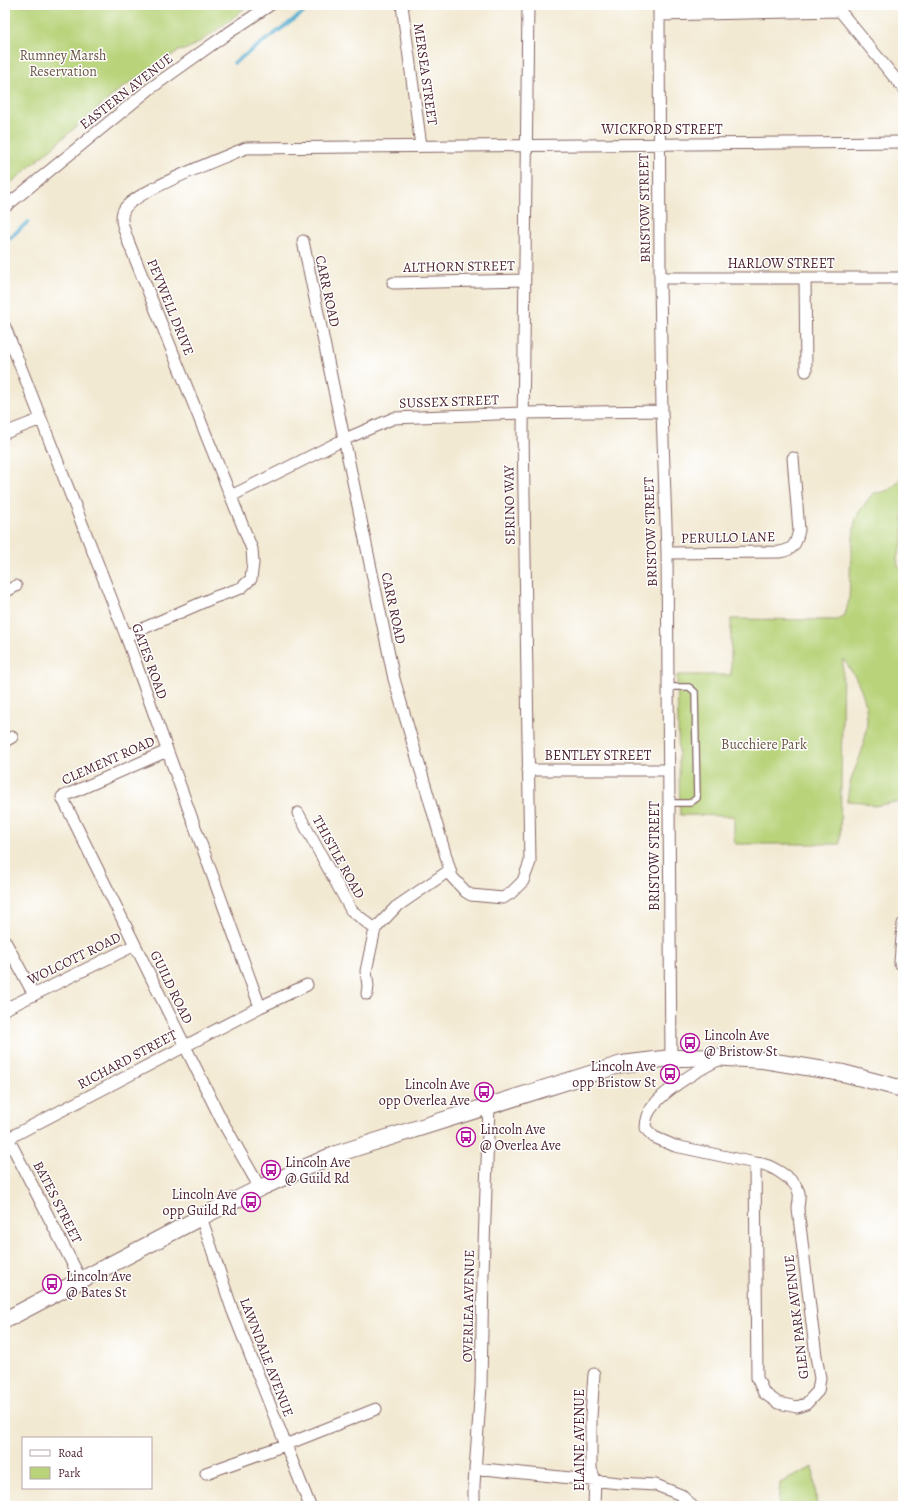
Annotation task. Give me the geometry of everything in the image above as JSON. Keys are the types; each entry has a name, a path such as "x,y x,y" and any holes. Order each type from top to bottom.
{"main road":[{"path":"5,1320 201,1217 333,1155 622,1064 671,1058 763,1060 843,1073 903,1089"}],"street":[{"name":"EASTERN AVENUE","path":"5,207 151,88 270,5"},
{"name":"MERSEA STREET","path":"402,5 421,146"},
{"name":"SERINO WAY","path":"528,5 523,413 529,865"},
{"path":"659,10 840,11 903,88"},
{"name":"BRISTOW STREET","path":"659,10 658,144 662,411 667,553 671,1058"},
{"name":"WICKFORD STREET","path":"421,146 903,142"},
{"name":"PEVWELL DRIVE","path":"126,636 215,597 241,588 251,578 253,563 252,549 128,241 122,220 125,208 149,190 246,148 421,146"},
{"name":"CARR ROAD","path":"303,241 394,679 452,877 471,895 503,898 511,893 523,881 529,865"},
{"name":"HARLOW STREET","path":"660,278 903,278"},
{"path":"805,278 806,371"},
{"name":"ALTHORN STREET","path":"393,282 525,280"},
{"name":"GATES ROAD","path":"5,327 126,636 260,1006"},
{"name":"SUSSEX STREET","path":"231,496 344,440 394,418 523,413 662,411"},
{"path":"5,433 41,419"},
{"name":"PERULLO LANE","path":"667,553 779,552 792,548 797,540 799,530 793,458"},
{"path":"5,592 16,586"},
{"name":"CLEMENT ROAD","path":"62,797 167,751"},
{"name":"BENTLEY STREET","path":"528,770 668,770"},
{"name":"GUILD ROAD","path":"62,797 221,1119 260,1188"},
{"name":"THISTLE ROAD","path":"298,813 350,910 375,929"},
{"path":"367,994 368,986 366,970 375,929 396,907 450,870"},
{"path":"901,963 903,924"},
{"path":"5,941 34,995"},
{"name":"WOLCOTT ROAD","path":"5,1009 135,945"},
{"name":"RICHARD STREET","path":"7,1139 260,1006 307,985"},
{"name":"GLEN PARK AVENUE","path":"721,1058 697,1070 660,1098 646,1117 644,1128 654,1137 675,1146 755,1163 763,1163 776,1169 790,1180 799,1192 798,1209 820,1378 818,1391 806,1404 797,1407 778,1403 764,1393 757,1378 755,1163"},
{"name":"OVERLEA AVENUE","path":"474,1506 475,1468 481,1386 483,1272 489,1106"},
{"name":"BATES STREET","path":"7,1139 81,1280"},
{"name":"LAWNDALE AVENUE","path":"201,1217 232,1309 310,1506"},
{"name":"ELAINE AVENUE","path":"594,1374 591,1418 591,1469 596,1480 594,1506"},
{"path":"206,1473 285,1445 376,1409"},
{"path":"475,1468 619,1483 656,1485 681,1495 692,1506"}],"lane":[{"path":"668,687 689,687 695,692 697,798 690,803 668,803"}],"green space":[{"name":"Rumney Marsh Reservation","path":"5,5 248,5 203,40 185,50 178,51 119,90 5,188"},
{"name":"Bucchiere Park","path":"903,472 903,542 897,558 898,566 903,571 903,805 896,802 874,806 862,802 847,801 851,780 863,746 867,719 861,688 843,659 840,844 736,844 734,840 734,816 680,815 677,675 731,675 731,619 837,620 845,615 849,600 851,555 855,521 859,512 873,493 884,492 892,488 898,482"},
{"path":"813,1467 817,1506 778,1506 780,1483"}],"waterway":[{"path":"234,63 314,5"},
{"path":"5,242 28,222"}],"place":[{"name":"Lincoln Ave @ Bristow St","path":"690,1043"},
{"name":"Lincoln Ave opp Bristow St","path":"670,1074"},
{"name":"Lincoln Ave opp Overlea Ave","path":"484,1092"},
{"name":"Lincoln Ave @ Overlea Ave","path":"466,1137"},
{"name":"Lincoln Ave @ Guild Rd","path":"271,1170"},
{"name":"Lincoln Ave opp Guild Rd","path":"251,1202"},
{"name":"Lincoln Ave @ Bates St","path":"52,1284"}]}
